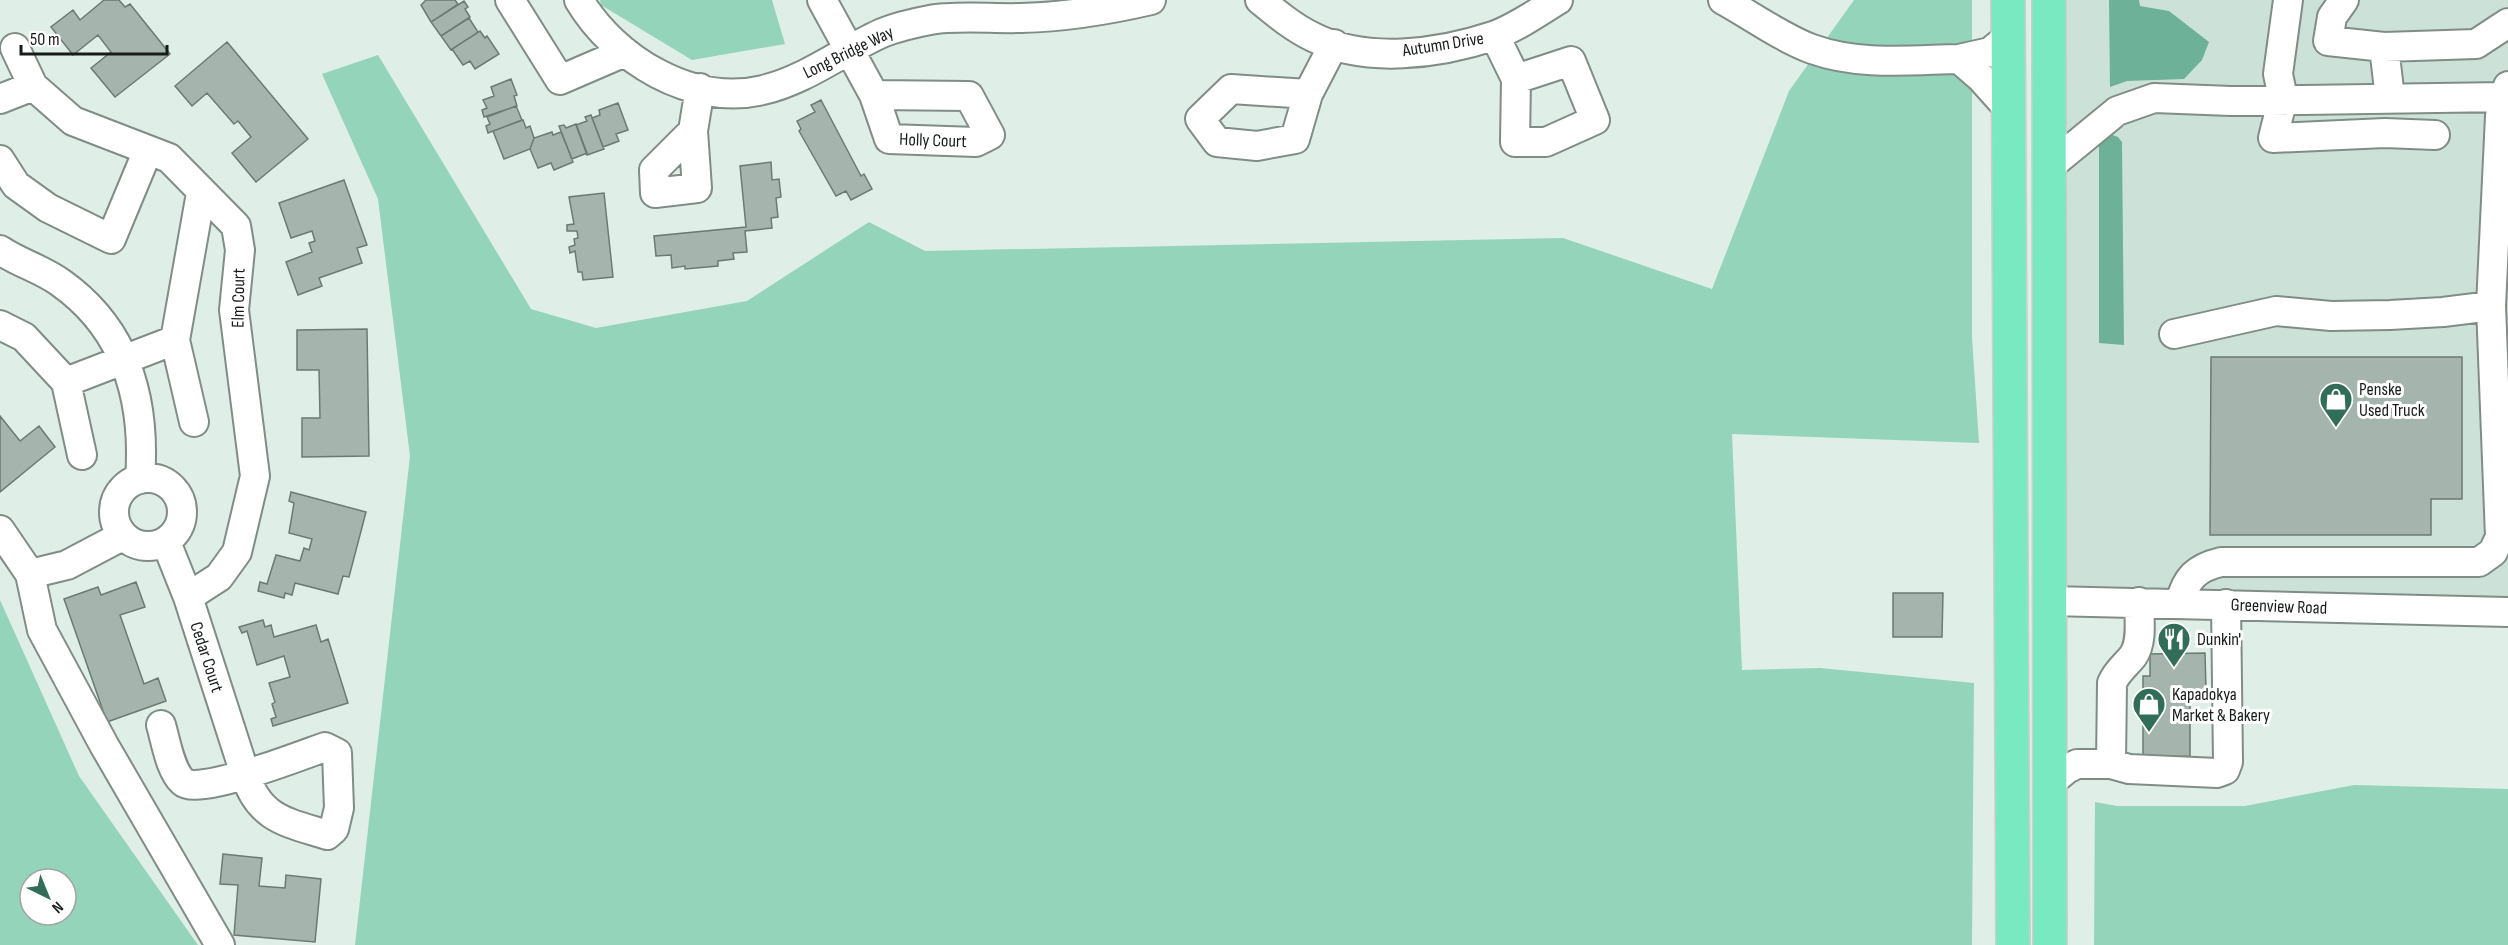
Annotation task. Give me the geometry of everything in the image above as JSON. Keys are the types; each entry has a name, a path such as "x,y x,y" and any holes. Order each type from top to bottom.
{"highway":[{"path":"2008,0 2013,945"},
{"path":"2049,0 2050,945"}],"street":[{"path":"510,0 560,80 625,52"},
{"name":"Long Bridge Way","path":"579,0 591,19 639,64 671,81 720,92 763,90 800,76 900,27 969,10 1078,7 1151,0"},
{"path":"822,0 874,95"},
{"name":"Autumn Drive","path":"1274,4 1314,38 1375,52 1410,52 1495,36 1531,7 1558,0"},
{"path":"1723,0 1810,48 1834,56 1867,60 1959,59 1990,52 2008,37"},
{"path":"2288,0 2277,74 2283,98 2273,138 2385,134 2435,135"},
{"path":"2344,0 2332,17 2328,41 2384,47 2476,44 2508,23"},
{"path":"1495,36 1516,79"},
{"path":"1308,94 1334,44"},
{"path":"2384,47 2390,98"},
{"name":"Elm Court","path":"15,48 33,86 73,121 169,158 236,226 240,250 234,310 255,476 237,552 219,577 188,597"},
{"path":"1959,59 1987,84 2007,107"},
{"path":"0,99 33,86"},
{"path":"693,131 700,88"},
{"path":"2050,166 2097,125 2117,111 2138,102 2163,97 2231,101 2283,98 2390,98 2506,91 2500,116 2491,306 2500,537 2493,552 2479,562 2221,562 2205,566 2192,574 2184,586 2180,603"},
{"path":"0,160 16,185 40,202 111,239 148,150"},
{"path":"194,422 175,340 201,193"},
{"path":"0,250 45,273 78,298 106,329 124,361 140,416 142,447 140,479"},
{"path":"2174,334 2276,311 2331,316 2391,315 2491,306"},
{"path":"0,325 24,337 66,382 82,455"},
{"path":"66,382 175,340"},
{"path":"154,478 164,482 173,489 180,501 181,523 174,535 166,542 148,547 134,544 122,536 115,524 114,502 121,490 140,479 154,478"},
{"path":"0,530 30,574 42,630 104,745 220,945"},
{"path":"30,574 67,565 122,536"},
{"name":"Cedar Court","path":"161,725 177,775 185,784 207,785 246,774 188,597 166,542"},
{"name":"Greenview Road","path":"2050,601 2508,612"},
{"path":"2111,764 2112,683 2116,674 2136,651 2139,602"},
{"path":"2050,783 2077,764 2111,764 2129,769 2217,773 2228,766 2226,604"}],"shaded area":[{"path":"600,0 772,0 785,44 692,60 601,5"},
{"path":"1854,0 1972,0 1972,337 1979,443 1732,434 1742,670 1820,668 1974,683 1972,945 355,945 410,456 378,199 322,74 378,55 531,309 596,328 747,301 869,222 925,251 1563,238 1712,289 1789,91"},
{"path":"2049,0 2508,0 2508,612 2050,601"},
{"path":"2109,0 2139,0 2140,6 2169,11 2209,42 2202,60 2184,79 2127,81 2110,87"},
{"path":"2107,133 2118,137 2122,142 2124,345 2099,343 2099,143"},
{"path":"0,600 79,776 198,945 0,945"},
{"path":"2354,785 2508,789 2508,945 2094,945 2095,802 2117,806 2245,806"}],"building":[{"path":"104,0 119,0 125,7 130,4 170,54 115,97 91,68 111,52 98,35 73,55 51,27 73,10 80,20"},
{"path":"426,0 455,0 458,4 431,22 421,5"},
{"path":"464,1 468,7 465,9 470,17 441,36 431,22"},
{"path":"469,18 478,32 451,50 441,36"},
{"path":"480,31 485,38 487,36 499,54 475,69 470,61 463,65 452,49"},
{"path":"227,42 308,139 256,182 232,153 251,137 238,121 234,124 207,93 192,106 175,86"},
{"path":"511,79 517,95 514,96 517,106 484,117 482,110 487,108 483,100 494,96 491,87"},
{"path":"821,100 861,176 864,174 872,189 851,200 846,191 836,196 799,131 801,129 797,121 815,112 811,105"},
{"path":"618,103 628,130 616,134 619,141 603,147 592,118 600,115 599,110"},
{"path":"516,106 522,120 488,133 486,126 490,124 487,117"},
{"path":"591,115 604,149 587,155 576,125 587,121 585,117"},
{"path":"523,120 526,128 530,126 534,138 530,149 504,159 493,131"},
{"path":"576,124 587,153 572,159 559,126 564,125 566,128"},
{"path":"552,132 553,135 561,132 573,162 554,170 551,163 538,168 530,149 534,138"},
{"path":"771,162 772,180 779,179 781,197 776,198 778,217 771,218 772,228 745,231 747,252 733,253 734,259 718,261 718,266 685,269 685,266 672,268 671,255 656,256 654,236 746,227 740,166"},
{"path":"344,180 367,245 357,248 362,263 319,278 322,286 298,295 286,262 312,252 309,243 315,241 312,231 291,238 279,203"},
{"path":"604,193 613,277 583,280 582,272 578,272 575,251 570,253 569,247 575,245 574,239 578,238 577,231 567,231 567,225 574,224 569,197"},
{"path":"367,329 369,456 302,457 302,418 320,418 319,370 297,370 297,330"},
{"name":"Penske Used Truck","path":"2211,357 2462,357 2462,499 2431,499 2431,535 2210,535"},
{"path":"0,416 20,441 39,426 55,447 0,492"},
{"path":"291,492 366,512 349,577 343,576 338,594 295,583 292,595 285,593 284,598 258,591 260,582 267,584 276,555 300,561 304,548 309,550 312,539 289,533 294,503 289,501"},
{"path":"136,582 145,607 120,615 144,684 158,678 166,701 107,722 64,599 98,587 101,595"},
{"path":"1893,593 1943,593 1942,637 1893,637"},
{"path":"263,620 265,627 271,625 274,637 316,625 321,642 328,639 348,703 273,726 271,719 276,717 272,704 275,702 269,683 290,677 284,656 257,665 247,631 242,633 239,627"},
{"path":"2205,653 2206,690 2190,690 2190,756 2143,757 2143,676 2150,676 2150,654"},
{"path":"223,854 262,858 259,886 285,888 286,875 321,879 315,942 234,935 238,885 220,884"}],"place":[{"name":"Penske Used Truck","path":"2336,428"},
{"name":"Dunkin'","path":"2174,668"},
{"name":"Kapadokya Market & Bakery","path":"2149,733"}]}
